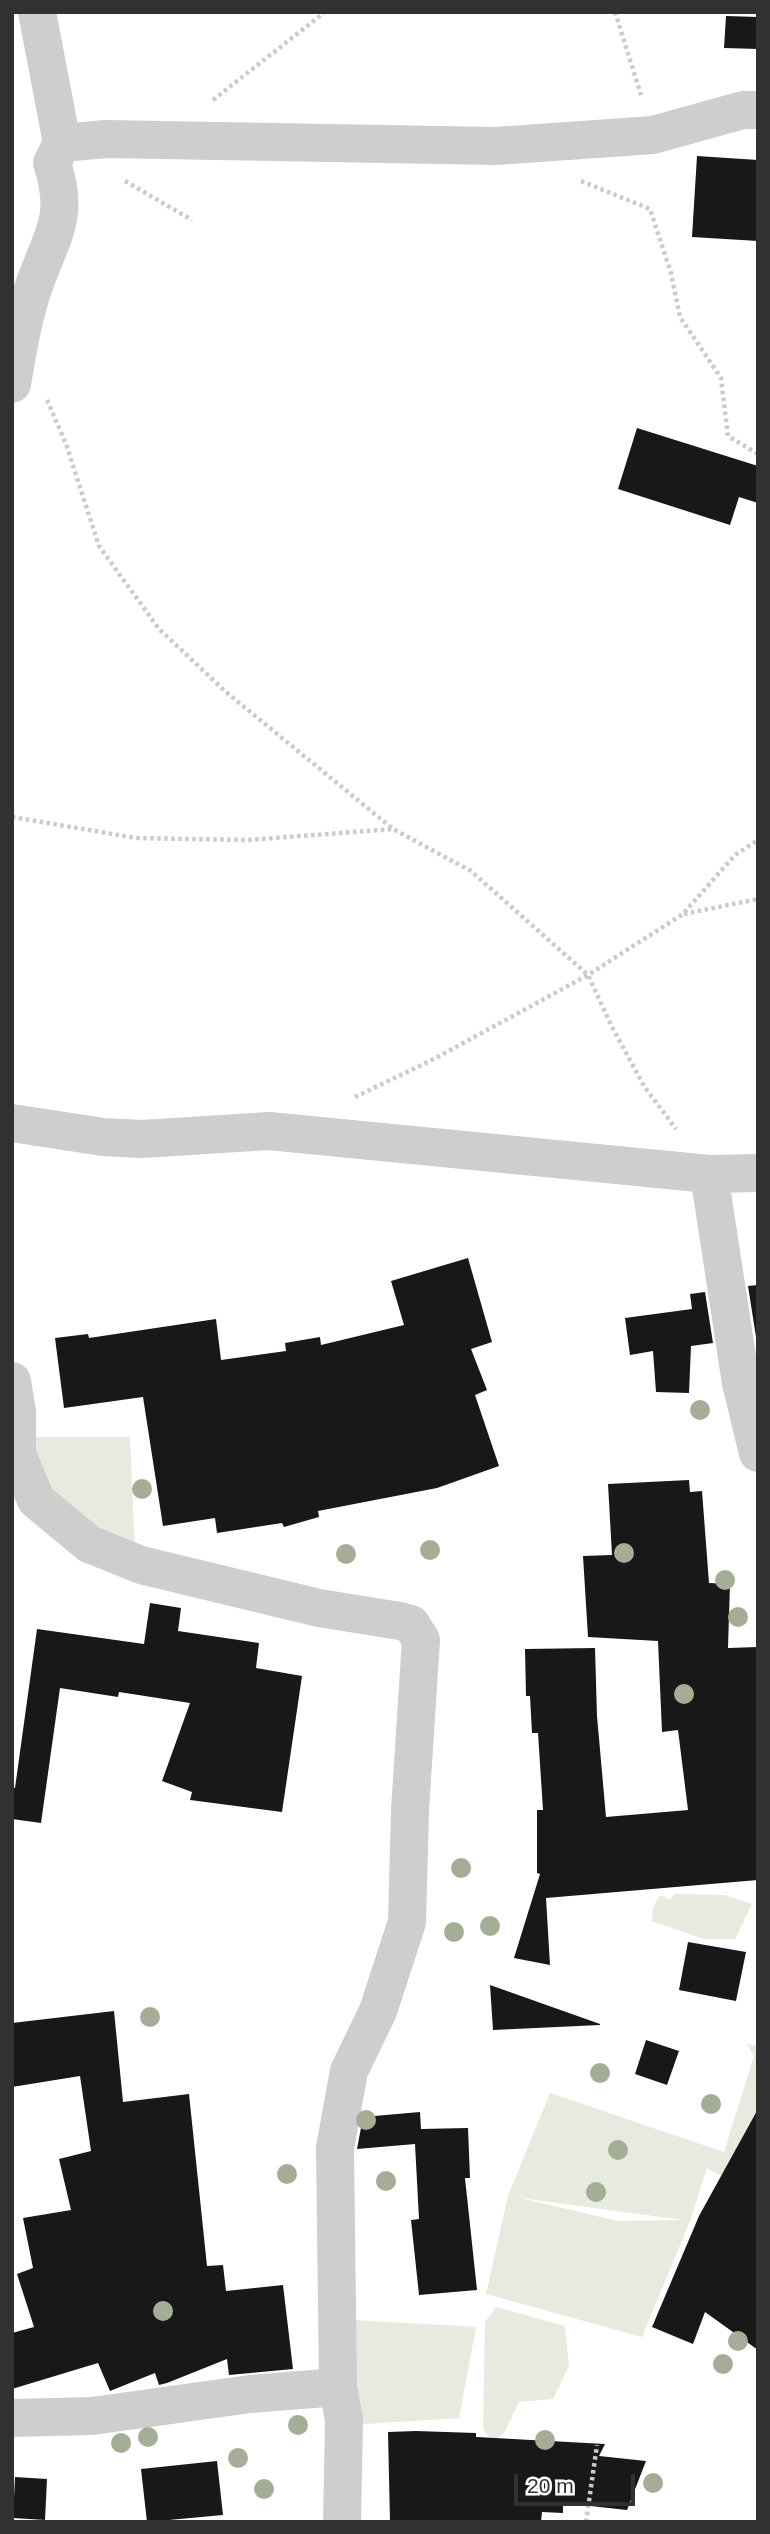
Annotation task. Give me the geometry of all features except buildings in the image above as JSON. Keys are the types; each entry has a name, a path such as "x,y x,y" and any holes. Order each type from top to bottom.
{"street":[{"path":"29,390 19,337 35,282 51,245 61,191 52,163 62,143 37,12"},
{"path":"62,143 106,139 496,146 653,135 743,110 758,110"},
{"path":"12,1123 103,1137 142,1139 269,1131 709,1174 758,1173"},
{"path":"709,1174 741,1384 758,1453"},
{"path":"12,1381 17,1411 17,1454 36,1500 89,1544 141,1565 319,1608 400,1620 411,1624 421,1640 410,1810 407,1922 379,2011 349,2071 335,2148 338,2387 344,2420 342,2522"},
{"path":"12,2418 92,2416 250,2395 338,2387"}],"path":[{"path":"162,141 325,12"},
{"path":"615,12 653,135"},
{"path":"573,178 650,209 671,272 680,317 721,378 727,436 758,454"},
{"path":"29,390 66,444 99,546 159,629 226,692 393,829 471,871 588,975 644,1086 709,1174"},
{"path":"12,817 136,838 248,840 393,829"},
{"path":"352,1098 434,1059 588,975 683,914 735,855 758,840"},
{"path":"683,914 758,899"},
{"path":"586,2522 597,2445"}],"shaded area":[{"path":"23,1437 130,1437 135,1553 42,1494"},
{"path":"674,1894 725,1895 752,1904 735,1939 703,1939 652,1921 653,1907 660,1895 670,1900"},
{"path":"747,2044 758,2046 758,2196 707,2168 690,2221 642,2337 486,2294 508,2196 550,2093 724,2152 754,2056","holes":["520,2198 683,2220 618,2221"]},
{"path":"496,2307 565,2326 569,2366 553,2399 519,2402 504,2433 493,2442 483,2429 485,2322"},
{"path":"337,2319 476,2327 459,2418 349,2425"}]}
